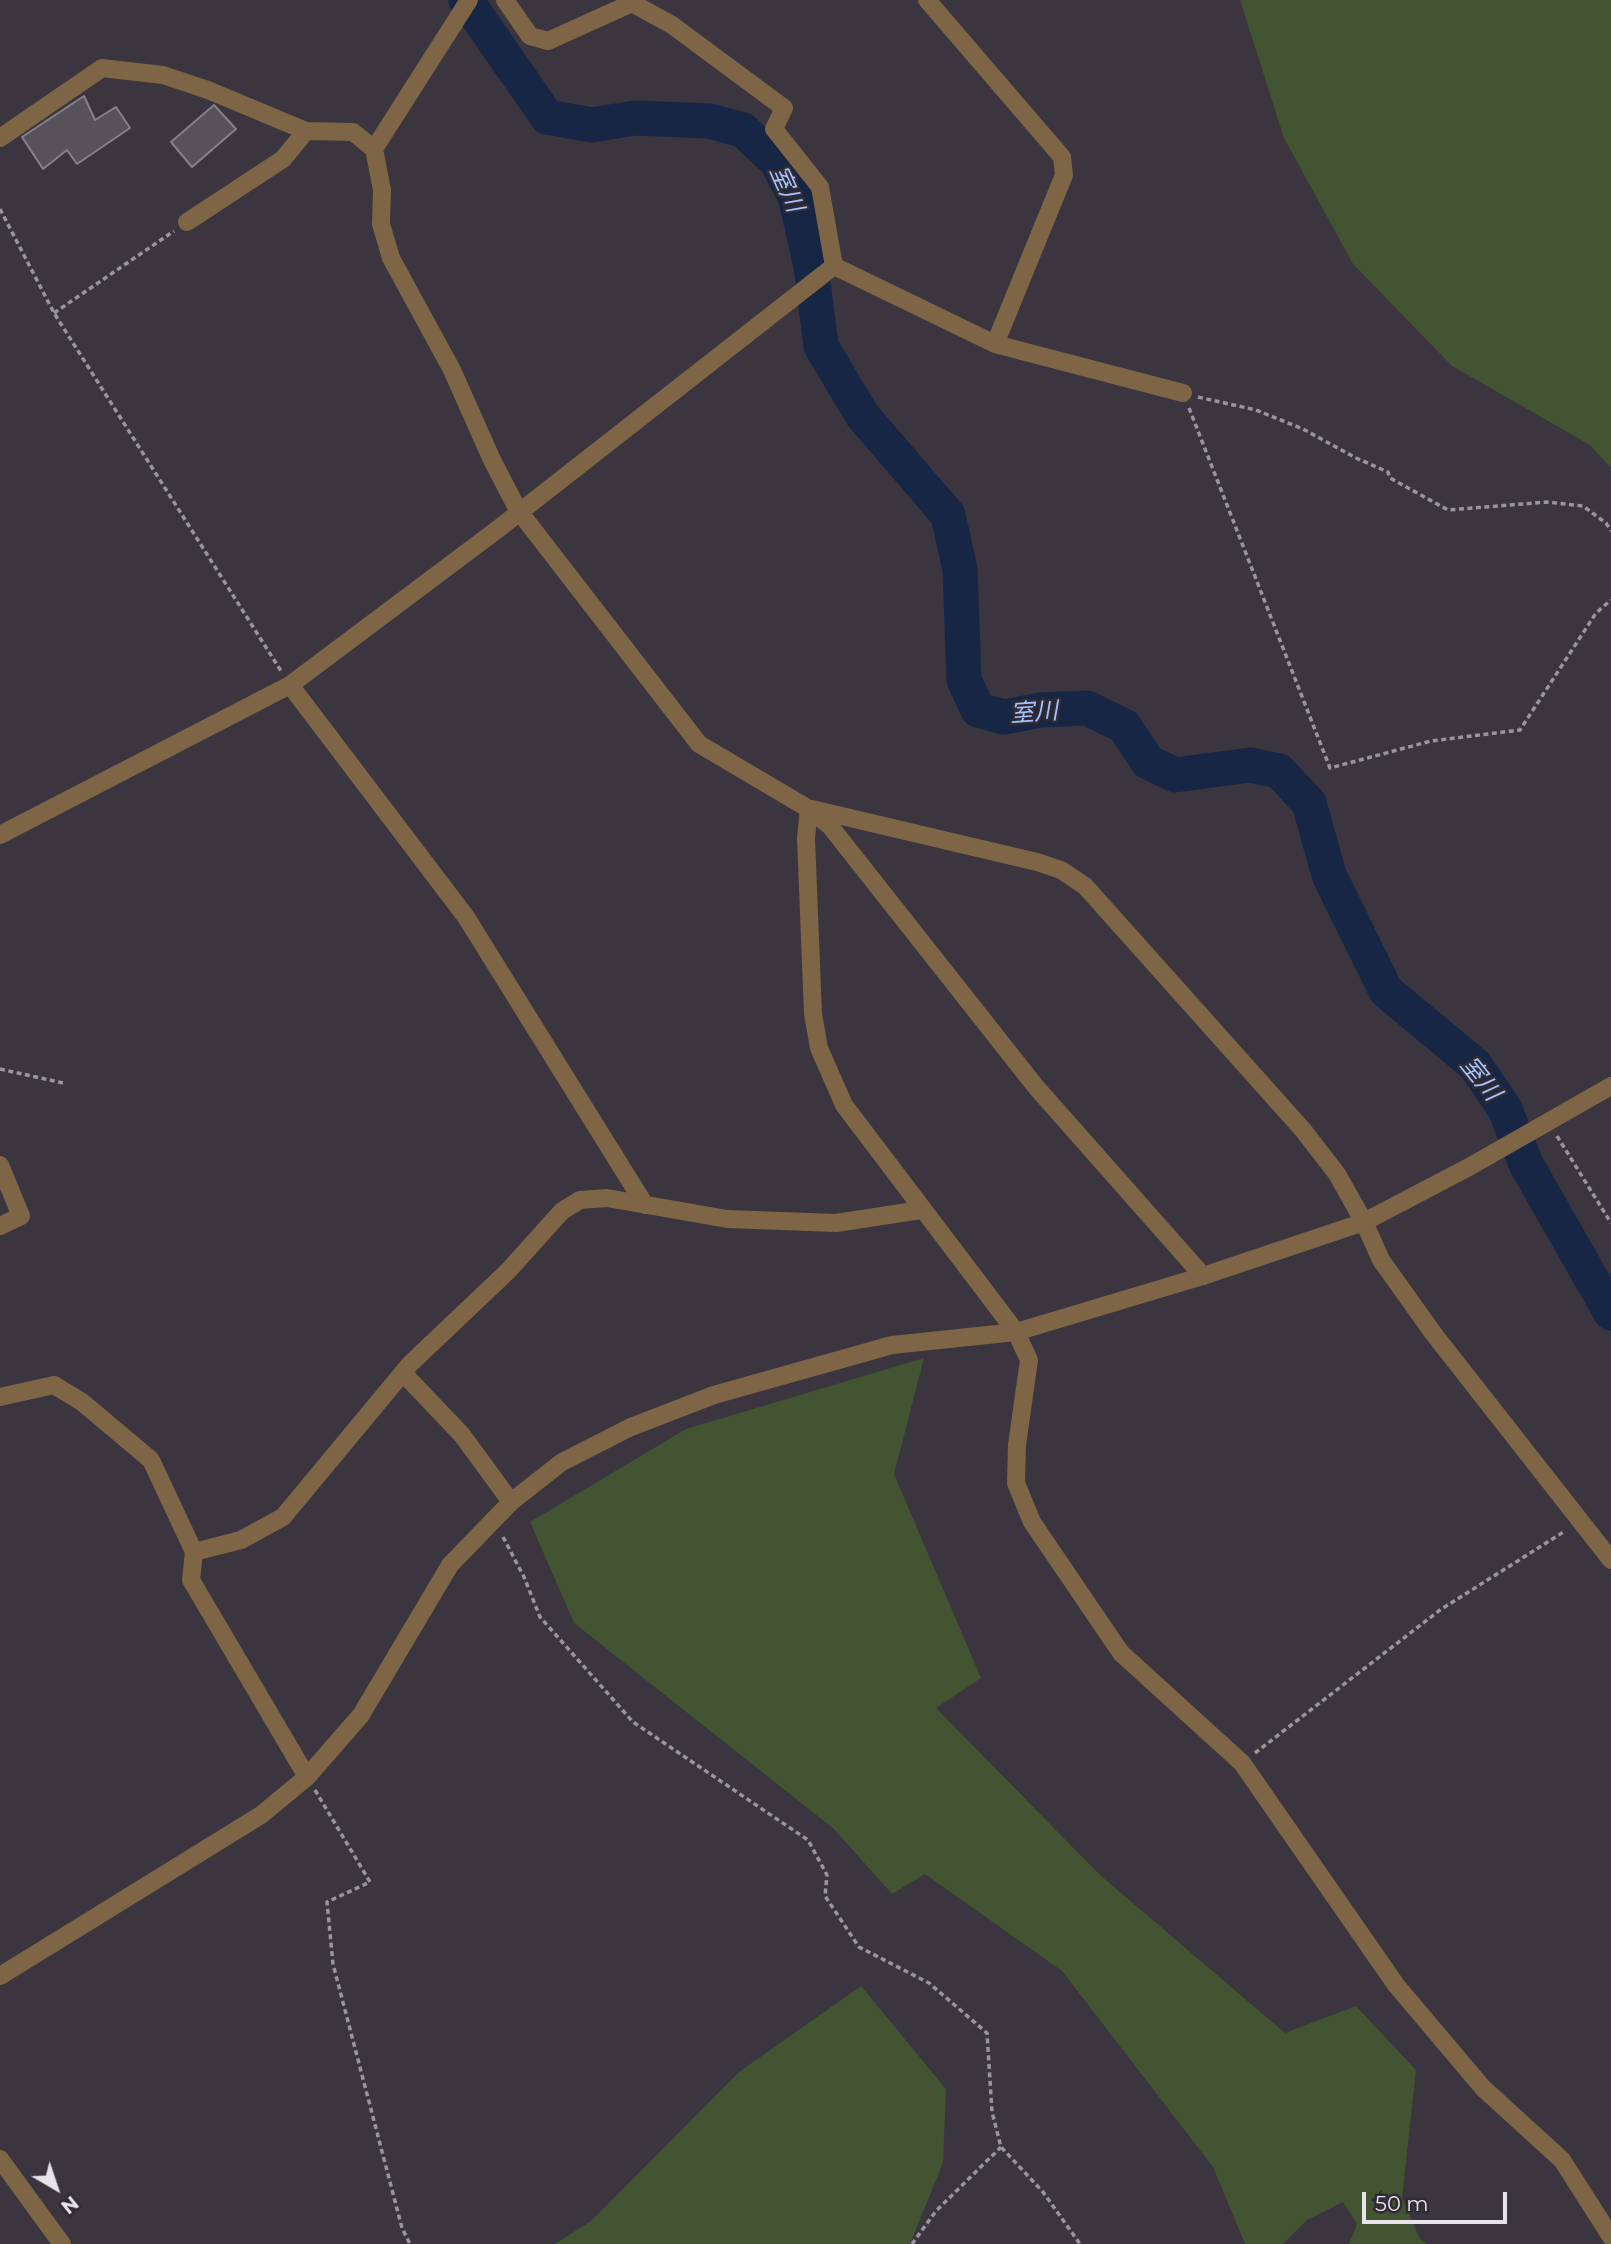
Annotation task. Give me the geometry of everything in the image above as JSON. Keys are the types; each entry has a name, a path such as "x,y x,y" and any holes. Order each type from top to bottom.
{"street":[{"path":"374,149 469,0"},
{"path":"505,0 530,36 548,41 632,3 705,47 785,108 774,129 820,187 834,267"},
{"path":"927,0 1062,157 1064,175 995,344"},
{"path":"0,138 102,68 163,75 208,90 306,131"},
{"path":"187,222 283,159 306,131 314,129 353,132 374,149 382,190 381,224 391,258 452,370 492,460 518,510 699,744 809,809 831,826 1036,1087 1203,1276"},
{"path":"834,267 995,344 1183,393"},
{"path":"0,835 290,685 834,267"},
{"path":"290,685 466,916 645,1205"},
{"path":"809,809 806,838 813,1000 819,1048 844,1105 1016,1332 1029,1360 1017,1446 1016,1483 1032,1522 1121,1653 1242,1763 1396,1985 1483,2088 1562,2160 1611,2237"},
{"path":"809,809 1037,862 1061,870 1085,886 1303,1130 1337,1174 1364,1222 1381,1260 1433,1333 1611,1560"},
{"path":"0,1976 261,1815 307,1777 361,1715 450,1565 511,1502 562,1462 631,1427 714,1395 892,1345 1016,1332 1203,1276 1364,1222 1611,1086"},
{"path":"0,1165 21,1216 0,1226"},
{"path":"194,1552 241,1540 283,1517 410,1364 508,1271 562,1211 580,1200 607,1198 727,1219 836,1223 921,1210"},
{"path":"404,1374 462,1435 511,1502"},
{"path":"0,1397 54,1385 82,1402 151,1460 194,1552 191,1580 307,1777"},
{"path":"0,2160 62,2244"}],"path":[{"path":"0,209 54,313 290,685"},
{"path":"54,313 187,222"},
{"path":"1183,393 1256,410 1303,429 1388,472 1390,478 1448,510 1547,502 1583,506 1606,523 1611,531"},
{"path":"1183,393 1330,768 1431,741 1520,730 1596,613 1611,600"},
{"path":"0,1069 62,1083"},
{"path":"1548,1122 1611,1223"},
{"path":"511,1502 497,1526 524,1577 540,1617 633,1722 808,1840 827,1875 825,1896 859,1947 929,1983 987,2033 992,2112 1001,2147 1042,2192 1080,2244"},
{"path":"1242,1763 1440,1610 1581,1520"},
{"path":"307,1777 370,1882 327,1902 333,1964 402,2228 410,2244"},
{"path":"912,2244 936,2211 1001,2147"}],"green space":[{"path":"1240,0 1611,0 1611,468 1590,445 1452,366 1353,264 1284,138"},
{"path":"924,1358 894,1474 981,1678 936,1708 1100,1875 1285,2033 1356,2006 1416,2070 1402,2198 1420,2239 1427,2244 1349,2244 1357,2224 1343,2202 1307,2220 1283,2244 1245,2244 1213,2167 1062,1971 925,1874 892,1894 834,1829 574,1623 530,1522 686,1429"},
{"path":"861,1986 946,2089 943,2163 910,2244 555,2244 591,2221 739,2072"}],"building":[{"path":"84,96 95,120 116,107 130,128 77,164 67,150 43,169 22,137"},
{"path":"214,105 236,129 192,167 171,142"}],"waterway":[{"name":"室川","path":"466,0 547,117 592,125 635,118 710,121 743,130 776,161 795,196 811,266 821,346 862,415 948,515 960,569 964,680 978,710 1004,717 1041,710 1087,708 1124,726 1148,762 1175,775 1250,765 1279,771 1309,803 1329,875 1386,991 1475,1065 1505,1109 1526,1164 1611,1313"}]}
